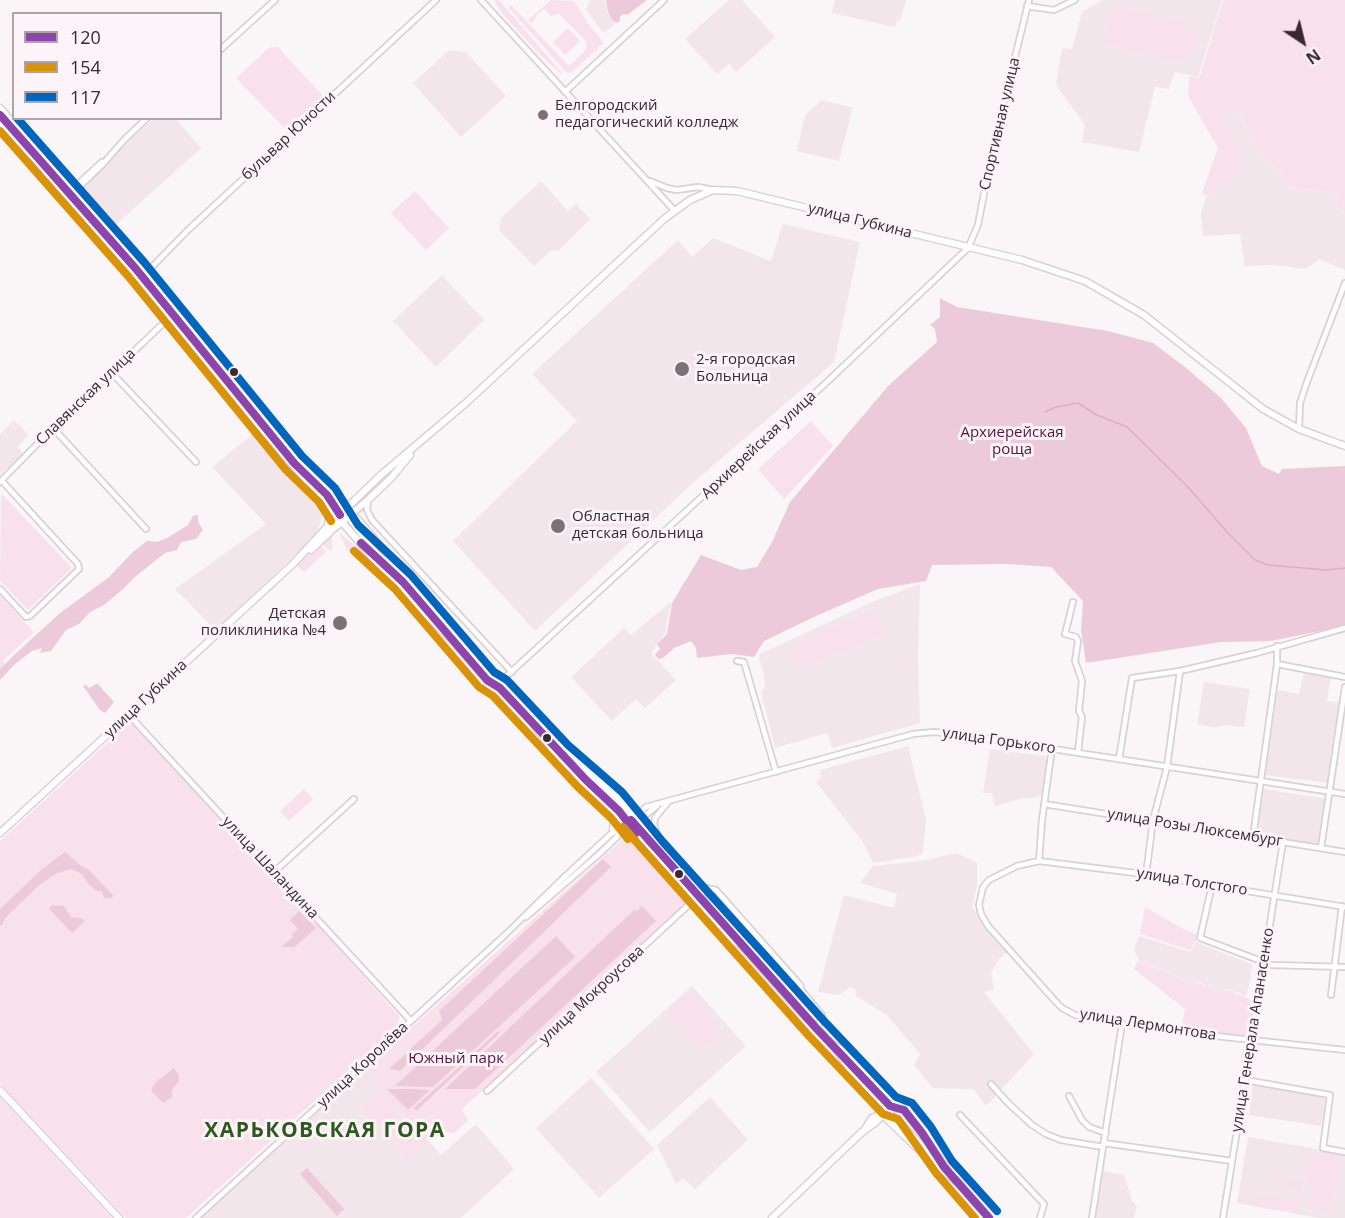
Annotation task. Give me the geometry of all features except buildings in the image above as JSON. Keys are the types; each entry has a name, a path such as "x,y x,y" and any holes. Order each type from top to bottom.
{"main road":[{"path":"0,108 72,191 118,238 140,276 170,305 174,315 217,377 321,496 365,529"},
{"path":"0,124 34,159 72,191 72,203 140,276 337,498 350,531 419,609 454,642 486,679 500,684 557,756 614,816 630,821 645,847 699,897 704,912 725,935 746,951"},
{"name":"улица Губкина","path":"293,564 304,557 345,516 359,496 674,210 713,190 737,191 968,248 1060,272 1085,281 1118,298 1159,326 1263,409 1299,429 1345,446"},
{"name":"улица Губкина","path":"0,833 293,564 328,526 361,507 392,477 417,445"},
{"path":"321,496 329,514 328,526"},
{"path":"337,498 347,501 359,496"},
{"path":"361,507 361,520 365,529 434,611 630,821 661,847 708,908 817,1029 834,1046 855,1060 904,1110 944,1167 989,1218"},
{"path":"613,832 614,816"},
{"path":"834,1046 840,1058 860,1082 864,1092 886,1110 916,1148 957,1182"},
{"path":"0,1090 119,1218"},
{"path":"886,1110 904,1110"},
{"path":"772,1218 862,1132 876,1122 886,1110"}],"street":[{"path":"222,48 274,0"},
{"name":"бульвар Юности","path":"140,276 436,0"},
{"path":"481,0 674,210"},
{"path":"565,92 664,0"},
{"path":"1028,3 1054,10 1075,0"},
{"name":"Спортивная улица","path":"968,248 978,225 992,151 1028,3"},
{"path":"0,115 72,191 72,203"},
{"path":"72,191 145,120"},
{"path":"645,178 677,190 698,187 713,190"},
{"name":"Архиерейская улица","path":"500,684 828,381 968,248"},
{"path":"1299,429 1300,403 1306,382 1345,283"},
{"path":"174,315 263,423 330,492 345,516 437,619 454,642"},
{"name":"Славянская улица","path":"1,481 111,372 174,315"},
{"path":"111,372 196,462"},
{"path":"53,428 146,529"},
{"path":"0,589 26,617 30,616 79,569 78,564 1,481"},
{"path":"368,500 367,510 372,520 512,672"},
{"path":"361,543 434,611"},
{"path":"1073,602 1065,634 1076,637 1078,641 1076,661 1082,681 1079,711 1082,717 1078,752"},
{"path":"1119,759 1130,680 1135,676 1180,671 1257,654 1277,646 1345,628"},
{"path":"1253,837 1277,664 1277,646"},
{"path":"737,661 744,662 776,772"},
{"path":"1277,664 1345,677"},
{"path":"1146,875 1152,820 1167,767 1180,671"},
{"path":"1321,848 1345,687"},
{"name":"улица Шаландина","path":"129,715 411,1021"},
{"path":"532,722 561,753 614,799 630,821 699,897 707,888 716,890 800,985 802,991 822,1015 817,1029"},
{"name":"улица Горького","path":"630,821 646,807 923,732 1052,748 1345,794"},
{"path":"1039,861 1052,748"},
{"path":"274,872 354,799"},
{"path":"661,847 654,824 655,818 668,801"},
{"name":"улица Розы Люксембург","path":"1044,804 1345,852"},
{"name":"улица Королёва","path":"504,936 537,902 613,832 630,821"},
{"name":"улица Королёва","path":"196,1218 504,936 598,855 630,821"},
{"name":"улица Генерала Апанасенко","path":"1223,1218 1283,842"},
{"path":"645,847 678,875"},
{"name":"улица Толстого","path":"1039,861 1344,906"},
{"name":"улица Лермонтова","path":"1039,861 1017,866 989,880 983,887 979,905 988,926 1062,1008 1075,1015 1122,1024 1345,1050"},
{"path":"1212,885 1200,938 1278,966 1336,965 1345,967"},
{"name":"улица Мокроусова","path":"487,1092 699,897"},
{"path":"1331,995 1344,906"},
{"path":"1092,1218 1122,1024"},
{"path":"834,1046 886,1110 944,1167"},
{"path":"1245,1080 1330,1095 1323,1148 1345,1152"},
{"path":"991,1084 1032,1125 1061,1140 1232,1161"},
{"path":"1069,1096 1082,1120 1089,1127 1106,1133"},
{"path":"960,1115 1044,1204 1040,1218"}],"shaded area":[{"path":"590,0 605,0 608,14 615,25 603,33 586,10"},
{"path":"729,0 742,0 775,37 736,72 729,64 717,74 685,39"},
{"path":"835,0 906,0 900,21 897,20 895,27 832,13"},
{"path":"1103,0 1222,0 1198,77 1175,72 1169,89 1155,87 1139,152 1082,142 1085,125 1056,85 1062,48 1072,49 1082,12"},
{"path":"449,50 466,52 506,96 461,137 413,83"},
{"path":"822,100 853,108 839,161 797,151 805,115"},
{"path":"1235,107 1265,158 1289,186 1339,194 1336,208 1345,212 1345,270 1320,259 1305,269 1275,265 1245,266 1240,234 1203,236 1201,213 1207,196 1225,184 1222,114"},
{"path":"152,120 177,120 201,148 110,230 80,194 80,186"},
{"path":"541,181 568,211 576,204 590,219 558,251 550,251 534,266 499,230 501,218"},
{"name":"2-я городская Больница","path":"783,224 860,242 834,362 695,481 535,631 453,541 577,421 532,374 678,240 692,257 713,238 771,261"},
{"path":"442,275 484,320 436,367 393,321"},
{"path":"14,420 29,435 17,447 23,454 0,475 0,434"},
{"path":"259,429 324,511 312,539 215,630 175,589 266,524 212,467"},
{"path":"920,584 918,659 920,723 832,748 827,733 775,748 761,691 765,688 760,654 872,602"},
{"path":"671,602 665,633 651,653 676,680 645,708 636,699 612,721 571,677 624,628 631,635"},
{"path":"1304,673 1331,677 1327,701 1343,703 1329,783 1264,775 1278,690 1299,694"},
{"path":"1204,682 1250,689 1244,727 1221,725 1215,728 1197,724"},
{"path":"908,746 926,819 923,853 918,856 873,863 863,842 816,782 821,777 820,770"},
{"path":"990,749 1045,756 1048,762 1043,794 995,806 992,793 983,793"},
{"path":"1264,789 1326,799 1319,845 1257,835"},
{"path":"956,853 977,863 977,886 972,906 983,925 1008,951 998,960 991,973 994,989 984,992 1034,1054 986,1106 973,1089 933,1088 914,1065 920,1054 887,1015 856,996 855,989 851,987 839,995 818,992 844,895 894,908 897,894 860,883 873,866 927,860"},
{"path":"1139,936 1190,952 1196,942 1253,965 1246,996 1226,988 1223,993 1197,981 1195,984 1139,961 1134,950"},
{"path":"692,986 746,1046 650,1132 596,1072"},
{"path":"367,1067 441,1155 476,1124 514,1169 461,1218 201,1218"},
{"path":"591,1078 654,1149 599,1198 536,1128"},
{"path":"1253,1083 1326,1095 1321,1126 1249,1115"},
{"path":"710,1097 748,1140 695,1189 683,1178 676,1184 657,1145"},
{"path":"1248,1137 1345,1154 1345,1218 1319,1218 1237,1203"},
{"path":"1103,1171 1124,1175 1133,1203 1137,1205 1134,1218 1095,1218"}],"green space":[{"path":"494,0 499,0 561,74 538,53 502,13"},
{"path":"551,0 574,1 604,43 571,73 567,73 508,7 511,5 569,66 585,50 586,41 559,14 551,16 544,9 536,16 533,23 528,20"},
{"path":"606,0 647,0 627,15 623,14 620,21 616,23 608,12"},
{"path":"1223,0 1345,0 1345,212 1336,208 1338,194 1289,186 1265,158 1235,107 1222,115 1245,161 1225,184 1207,196 1202,193 1218,148 1188,96 1189,76 1199,78"},
{"path":"1114,6 1183,22 1191,26 1197,43 1193,53 1180,61 1175,61 1102,43 1111,8"},
{"path":"568,28 580,41 565,55 553,42"},
{"path":"270,47 278,47 324,97 287,131 236,78"},
{"path":"415,191 449,228 426,250 391,213"},
{"name":"Архиерейская роща","path":"940,298 957,307 1108,331 1153,343 1221,398 1246,428 1262,466 1279,474 1282,469 1345,466 1345,626 1271,641 1221,642 1086,663 1081,630 1083,601 1051,567 1007,564 932,565 926,581 878,589 816,616 764,641 754,657 732,654 697,658 696,648 691,641 674,648 663,658 658,659 655,654 660,649 657,644 667,634 672,603 701,555 741,570 757,567 772,542 790,502 888,386 937,342 935,329 930,325 940,317"},
{"path":"811,421 833,446 784,499 758,469"},
{"path":"1,493 72,568 28,610 0,581"},
{"path":"198,515 198,522 203,530 196,539 181,542 177,550 165,553 104,605 90,612 79,624 66,630 51,651 40,653 42,648 32,651 0,680 0,669 14,655 60,613 108,578 133,552 147,541 157,542 167,538 188,525 193,516"},
{"path":"334,530 336,531 332,538 332,552 324,545 321,547 326,552 304,572 297,565"},
{"path":"339,532 394,584 392,586 383,575 370,573 356,558 360,552 347,550"},
{"path":"0,596 34,632 3,661 5,664 0,669"},
{"path":"872,612 879,615 882,620 883,628 878,637 805,667 795,658 794,651 798,644 862,614"},
{"path":"96,684 114,702 105,713 100,710 83,686 86,685 89,688"},
{"path":"129,723 135,725 400,1017 397,1026 186,1218 126,1218 0,1083 0,841"},
{"path":"304,789 313,799 289,821 280,811"},
{"name":"Южный парк","path":"623,839 632,842 672,877 691,897 690,903 462,1109 468,1121 454,1133 445,1132 441,1128 407,1161 394,1147 415,1127 396,1105 394,1108 412,1128 396,1143 378,1122 375,1124 360,1108 382,1090 365,1069"},
{"path":"65,852 89,870 114,896 104,898 102,892 95,890 83,875 72,869 57,873 38,886 4,919 0,926 0,909 42,869"},
{"path":"603,859 611,867 400,1071 389,1069 442,1020 439,1011"},
{"path":"52,905 64,906 71,917 85,921 72,933 49,909"},
{"path":"642,906 656,921 475,1089 445,1089 634,910 637,911"},
{"path":"1145,907 1197,935 1190,950 1140,934"},
{"path":"299,911 316,928 294,947 281,947 293,937 292,934 298,929 290,920"},
{"path":"556,936 575,957 433,1087 395,1086"},
{"path":"1138,961 1195,984 1197,982 1223,993 1226,989 1254,1001 1249,1036 1181,1029 1185,1009 1134,969"},
{"path":"690,992 722,1029 708,1043 697,1048 669,1016 668,1009"},
{"path":"498,1031 500,1033 416,1111 414,1108"},
{"path":"174,1068 179,1075 179,1081 172,1090 172,1097 163,1103 151,1090 156,1082"},
{"path":"387,1089 411,1089 430,1090 408,1110"},
{"path":"0,1097 112,1218 0,1218"},
{"path":"1311,1151 1341,1156 1331,1212 1309,1208 1312,1185 1305,1184"},
{"path":"307,1168 344,1209 337,1216 300,1174"},
{"path":"1277,1176 1303,1182 1297,1213 1252,1206 1254,1193 1295,1200 1297,1188 1276,1184"}],"waterway":[{"path":"1045,412 1056,407 1078,403 1097,415 1127,427 1188,487 1255,560 1268,565 1326,570 1345,568"}],"transit line":[{"name":"120","path":"0,115 136,269 294,463 327,495 340,515"},
{"name":"117","path":"19,120 144,262 302,456 335,488 358,525 411,575 494,672 507,680 568,745 622,792 663,842 825,1022 896,1097 912,1103 931,1127 952,1161 997,1211"},
{"name":"154","path":"0,131 128,276 286,470 319,502 331,521"},
{"name":"120","path":"361,543 403,582 487,680 500,688 586,780 619,811 636,833"},
{"name":"154","path":"354,551 395,589 479,687 493,696 578,787 611,818 628,839"},
{"name":"120","path":"631,820 817,1029 890,1106 904,1110 944,1167 989,1218"},
{"name":"154","path":"623,827 809,1036 883,1114 898,1119 936,1173 975,1218"}],"place":[{"name":"Белгородский педагогический колледж","path":"543,115"},
{"name":"2-я городская Больница","path":"682,369"},
{"name":"Областная детская больница","path":"558,526"},
{"name":"Детская поликлиника №4","path":"340,623"}],"district":[{"name":"ХАРЬКОВСКАЯ ГОРА","path":"325,1131"}]}
